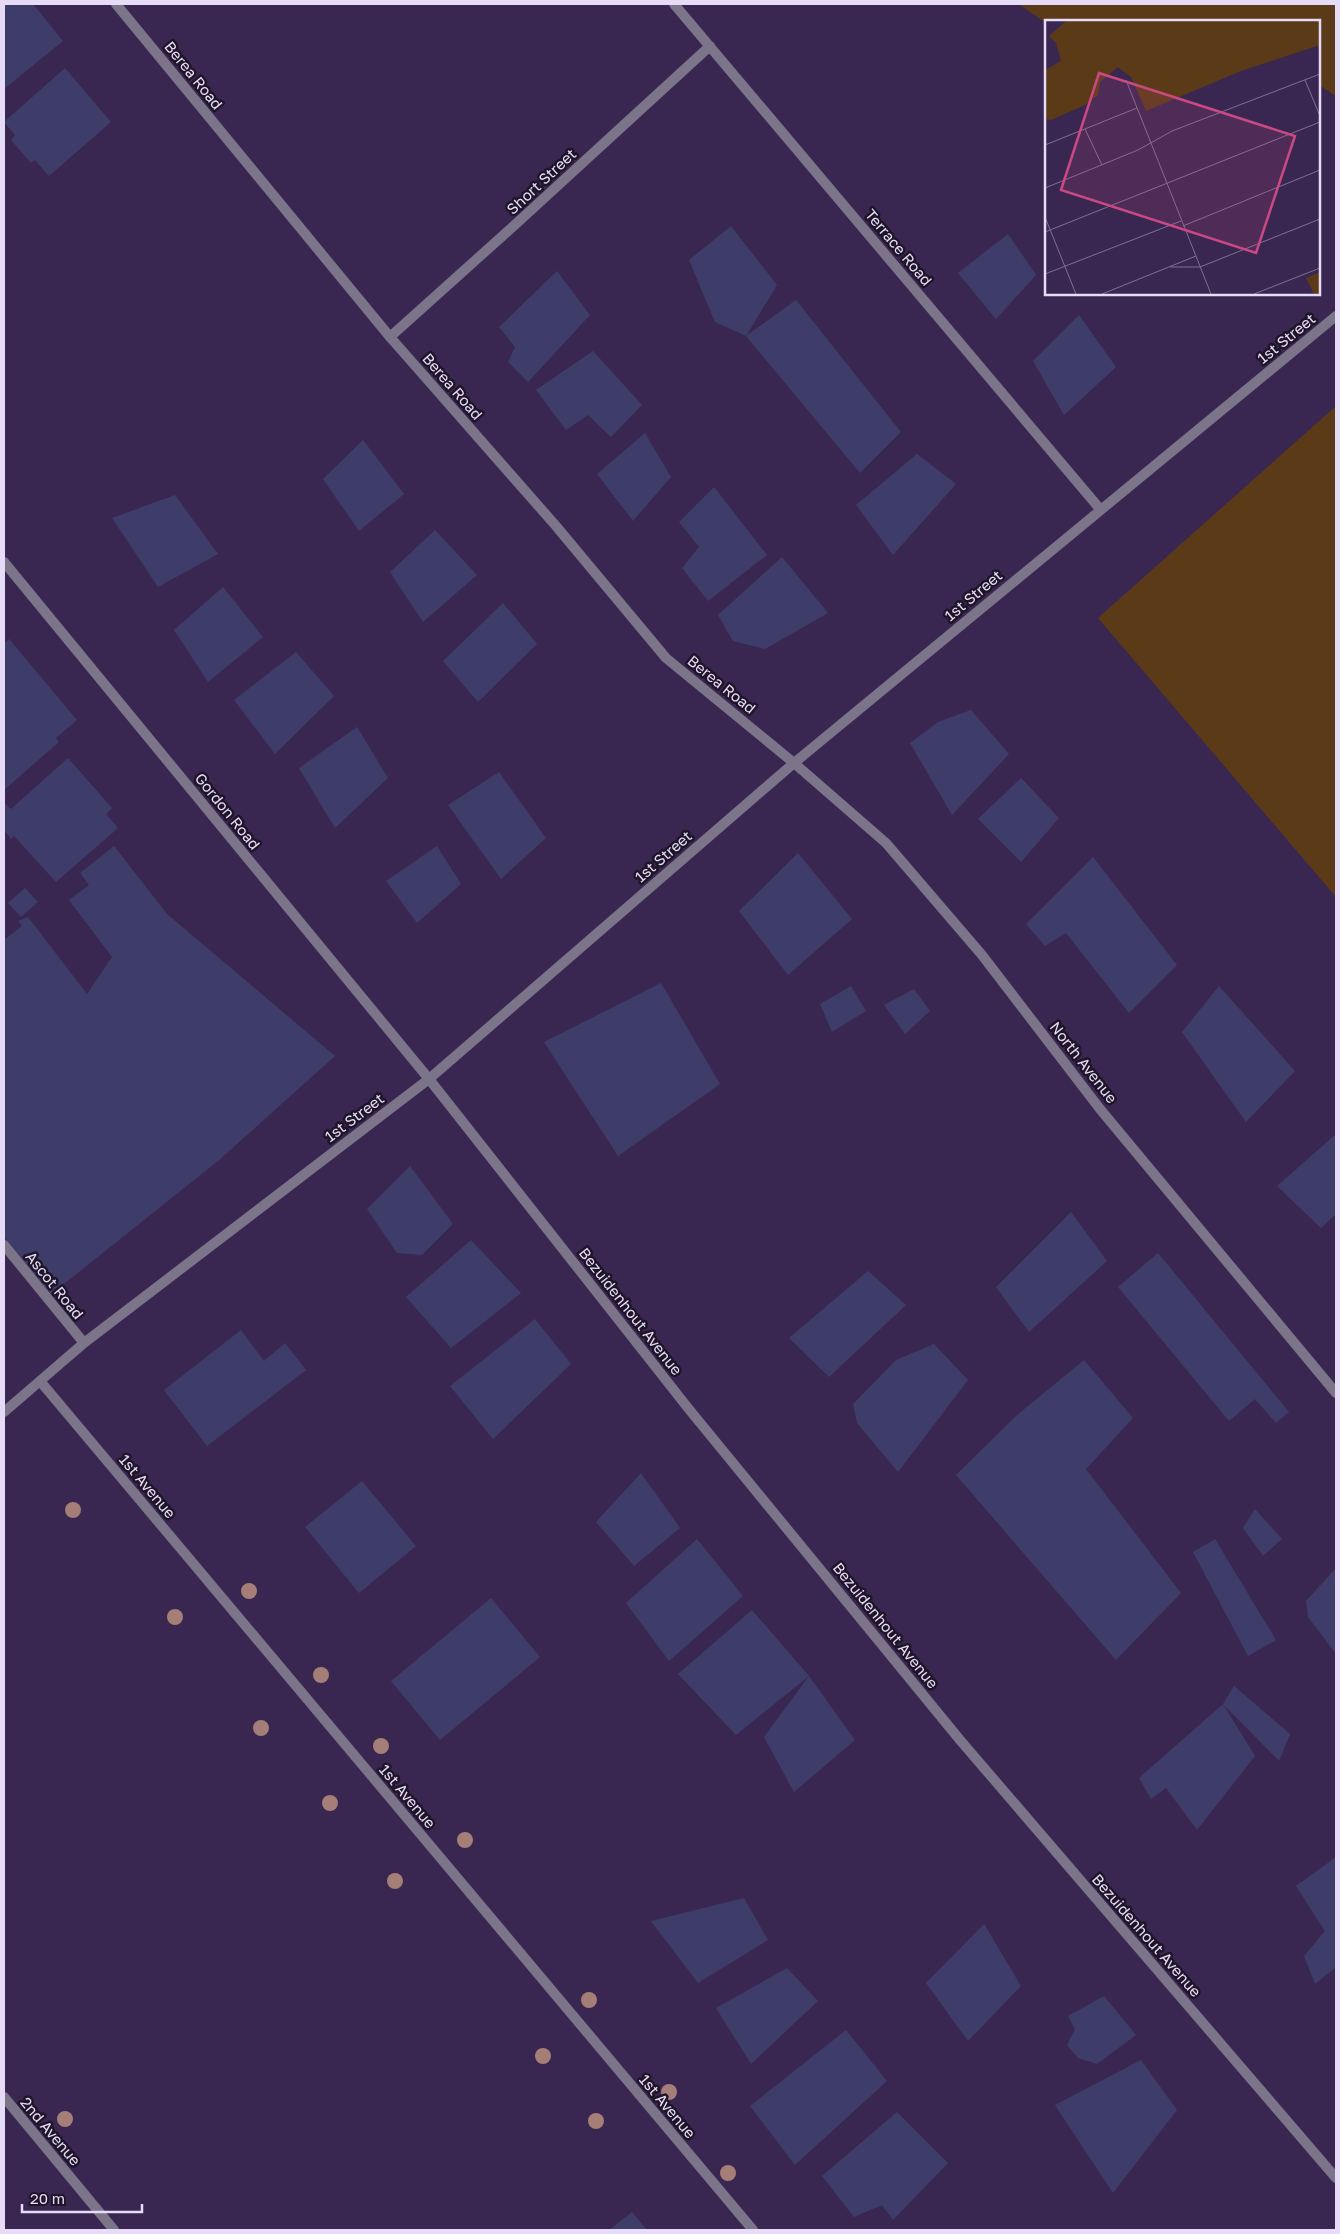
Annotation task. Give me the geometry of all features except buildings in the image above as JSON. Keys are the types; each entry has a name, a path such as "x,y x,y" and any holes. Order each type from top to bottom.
{"street":[{"name":"Berea Road","path":"116,4 390,337 556,526 666,658 794,763"},
{"name":"Terrace Road","path":"674,4 1100,509"},
{"name":"Short Street","path":"390,337 710,46"},
{"name":"1st Street","path":"4,1412 84,1343 429,1079 794,763 1336,316"},
{"name":"Gordon Road","path":"4,562 429,1079"},
{"name":"North Avenue","path":"794,763 886,843 982,955 1100,1109 1336,1393"},
{"name":"Bezuidenhout Avenue","path":"429,1079 688,1408 960,1740 1336,2178"},
{"name":"Ascot Road","path":"4,1245 84,1343"},
{"name":"1st Avenue","path":"40,1381 753,2230"},
{"name":"2nd Avenue","path":"4,2097 114,2230"}],"shaded area":[{"path":"1019,4 1336,4 1336,96 1320,86 1320,20 1045,20 1045,22"},
{"path":"1336,406 1336,897 1098,618"}]}
